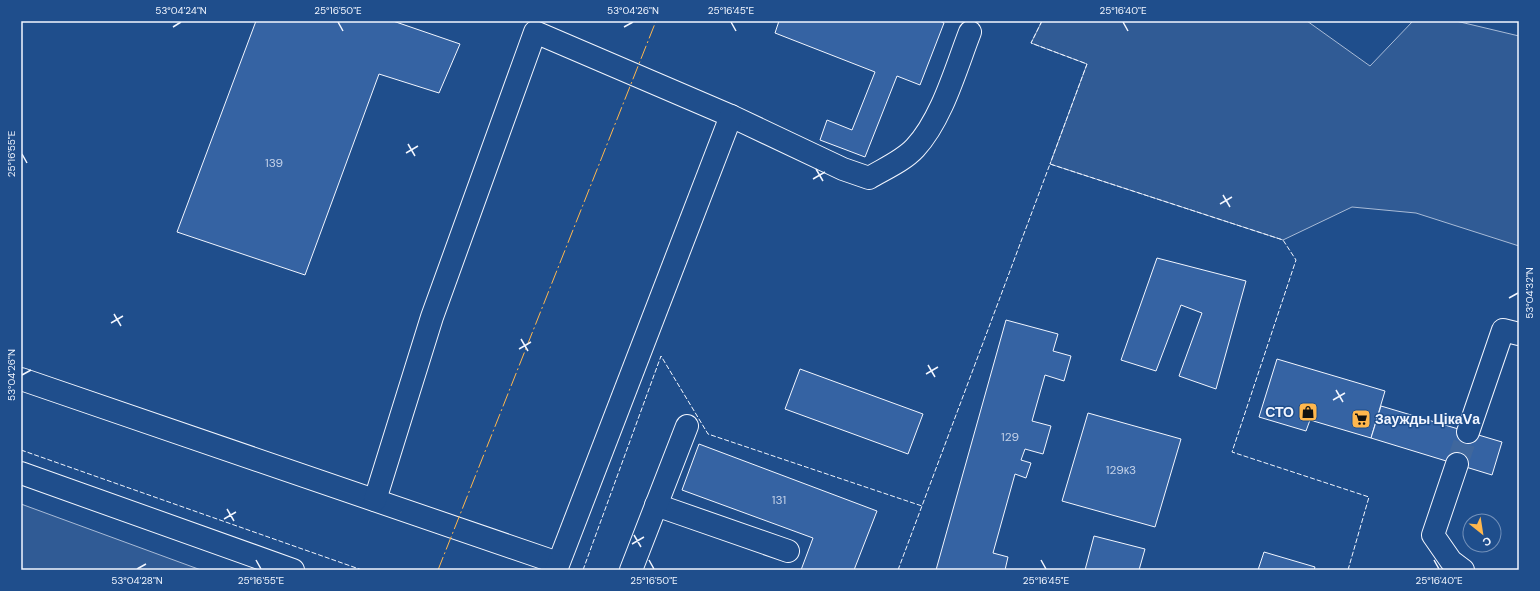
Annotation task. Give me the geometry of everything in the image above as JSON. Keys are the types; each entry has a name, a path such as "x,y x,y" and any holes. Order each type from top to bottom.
{"street":[{"path":"375,500 432,317 535,32 731,116 843,169 869,178 892,165 915,148 936,117 970,32"},
{"path":"21,379 375,500 557,566 731,116"},
{"path":"1468,432 1503,330 1519,334"},
{"path":"631,570 687,426"},
{"path":"1457,464 1433,535 1451,561 1463,570"},
{"path":"21,473 293,570"},
{"path":"656,505 788,551"}],"shaded area":[{"path":"1042,21 1307,21 1370,66 1413,21 1456,21 1519,36 1519,246 1416,213 1352,207 1283,240 1050,164 1087,64 1031,43"},
{"path":"21,504 201,570 21,570"}],"building":[{"path":"256,21 393,21 460,44 439,93 379,74 305,275 177,232"},
{"path":"779,21 940,21 944,23 920,85 897,76 865,157 820,140 827,120 852,130 875,72 775,33"},
{"path":"1157,258 1246,281 1216,389 1179,376 1202,313 1181,305 1156,371 1121,360"},
{"path":"1006,320 1058,334 1053,351 1071,356 1064,381 1045,375 1032,421 1051,426 1043,454 1025,449 1021,460 1031,463 1026,478 1015,474 993,553 1008,557 1005,570 936,570"},
{"path":"1277,359 1385,391 1371,438 1310,420 1306,431 1259,417"},
{"path":"800,369 923,414 908,454 785,409"},
{"path":"1381,406 1502,442 1492,475 1371,438"},
{"path":"1088,413 1181,439 1155,527 1062,501"},
{"path":"699,444 877,511 854,570 801,570 813,538 682,490"},
{"path":"1094,536 1145,549 1139,570 1085,570"},
{"path":"1264,552 1315,567 1314,570 1258,570"}],"tunnel":[{"path":"1457,464 1468,432"}],"fence":[{"path":"1042,21 1031,43 1087,64 1050,164"},
{"path":"898,570 1050,164 1283,240 1296,260 1232,452 1369,497 1348,570"},
{"path":"583,570 661,356 708,434 922,506"},
{"path":"21,450 362,570"}],"power":[{"path":"438,570 656,21"}],"place":[{"name":"СТО","path":"1308,412"},
{"name":"Заужды ЦікаVа","path":"1361,419"}]}
